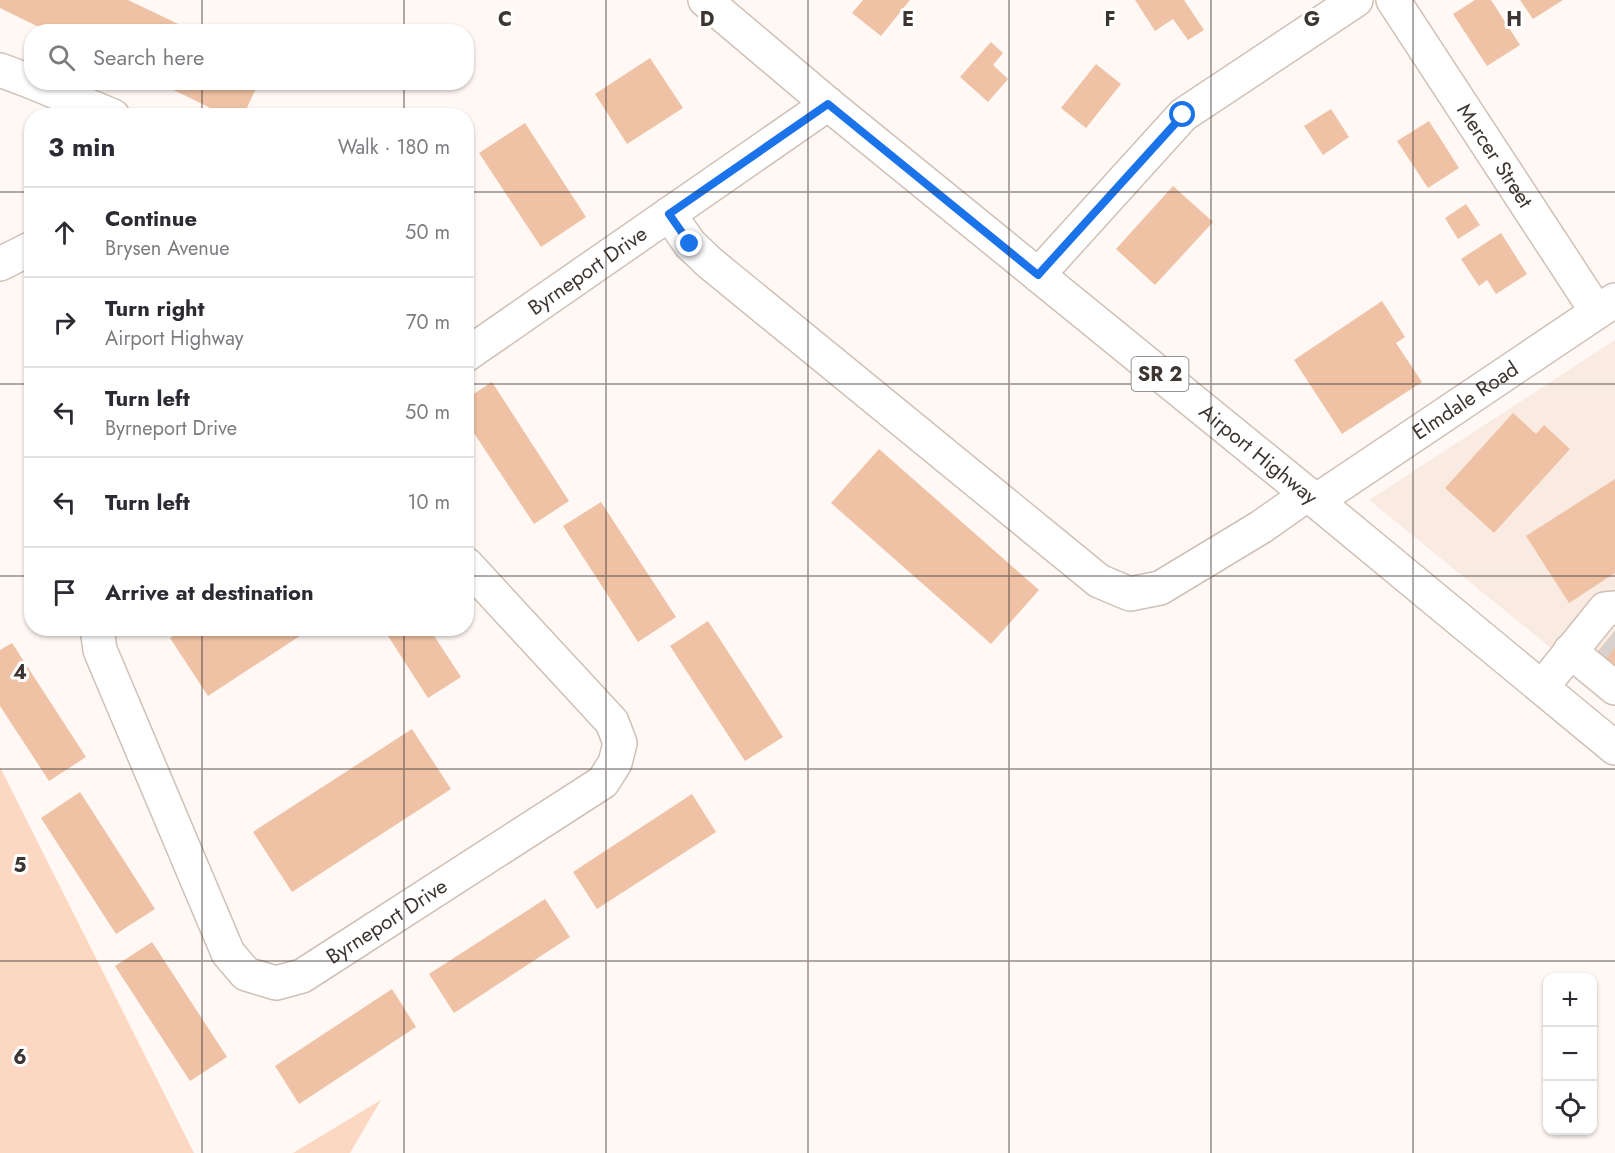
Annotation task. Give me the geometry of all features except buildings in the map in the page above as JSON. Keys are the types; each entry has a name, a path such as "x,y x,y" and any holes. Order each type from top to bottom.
{"street":[{"path":"1038,275 1183,115 1356,0"},
{"name":"Mercer Street","path":"1393,0 1606,306"},
{"name":"Airport Highway","path":"718,4 828,104 1312,497 1615,748"},
{"path":"0,70 24,79"},
{"path":"51,90 94,108"},
{"name":"Byrneport Drive","path":"474,349 828,104"},
{"name":"Elmdale Road","path":"669,214 690,244 710,263 1098,581 1130,594 1160,588 1312,497 1606,306"},
{"path":"0,264 24,252"},
{"name":"Byrneport Drive","path":"98,636 100,650 228,953 246,974 276,983 302,976 603,782 615,763 620,743 612,722 474,573"},
{"path":"1542,687 1570,651 1604,625"},
{"path":"1570,651 1615,688"}],"shaded area":[{"path":"1615,340 1615,700 1369,500"},
{"path":"0,767 194,1153 0,1153"},
{"path":"381,1100 350,1153 293,1153"}],"tunnel":[{"path":"1607,641 1615,647"}],"route":[{"path":"690,244 669,214 828,104 1038,275 1183,115"}]}
